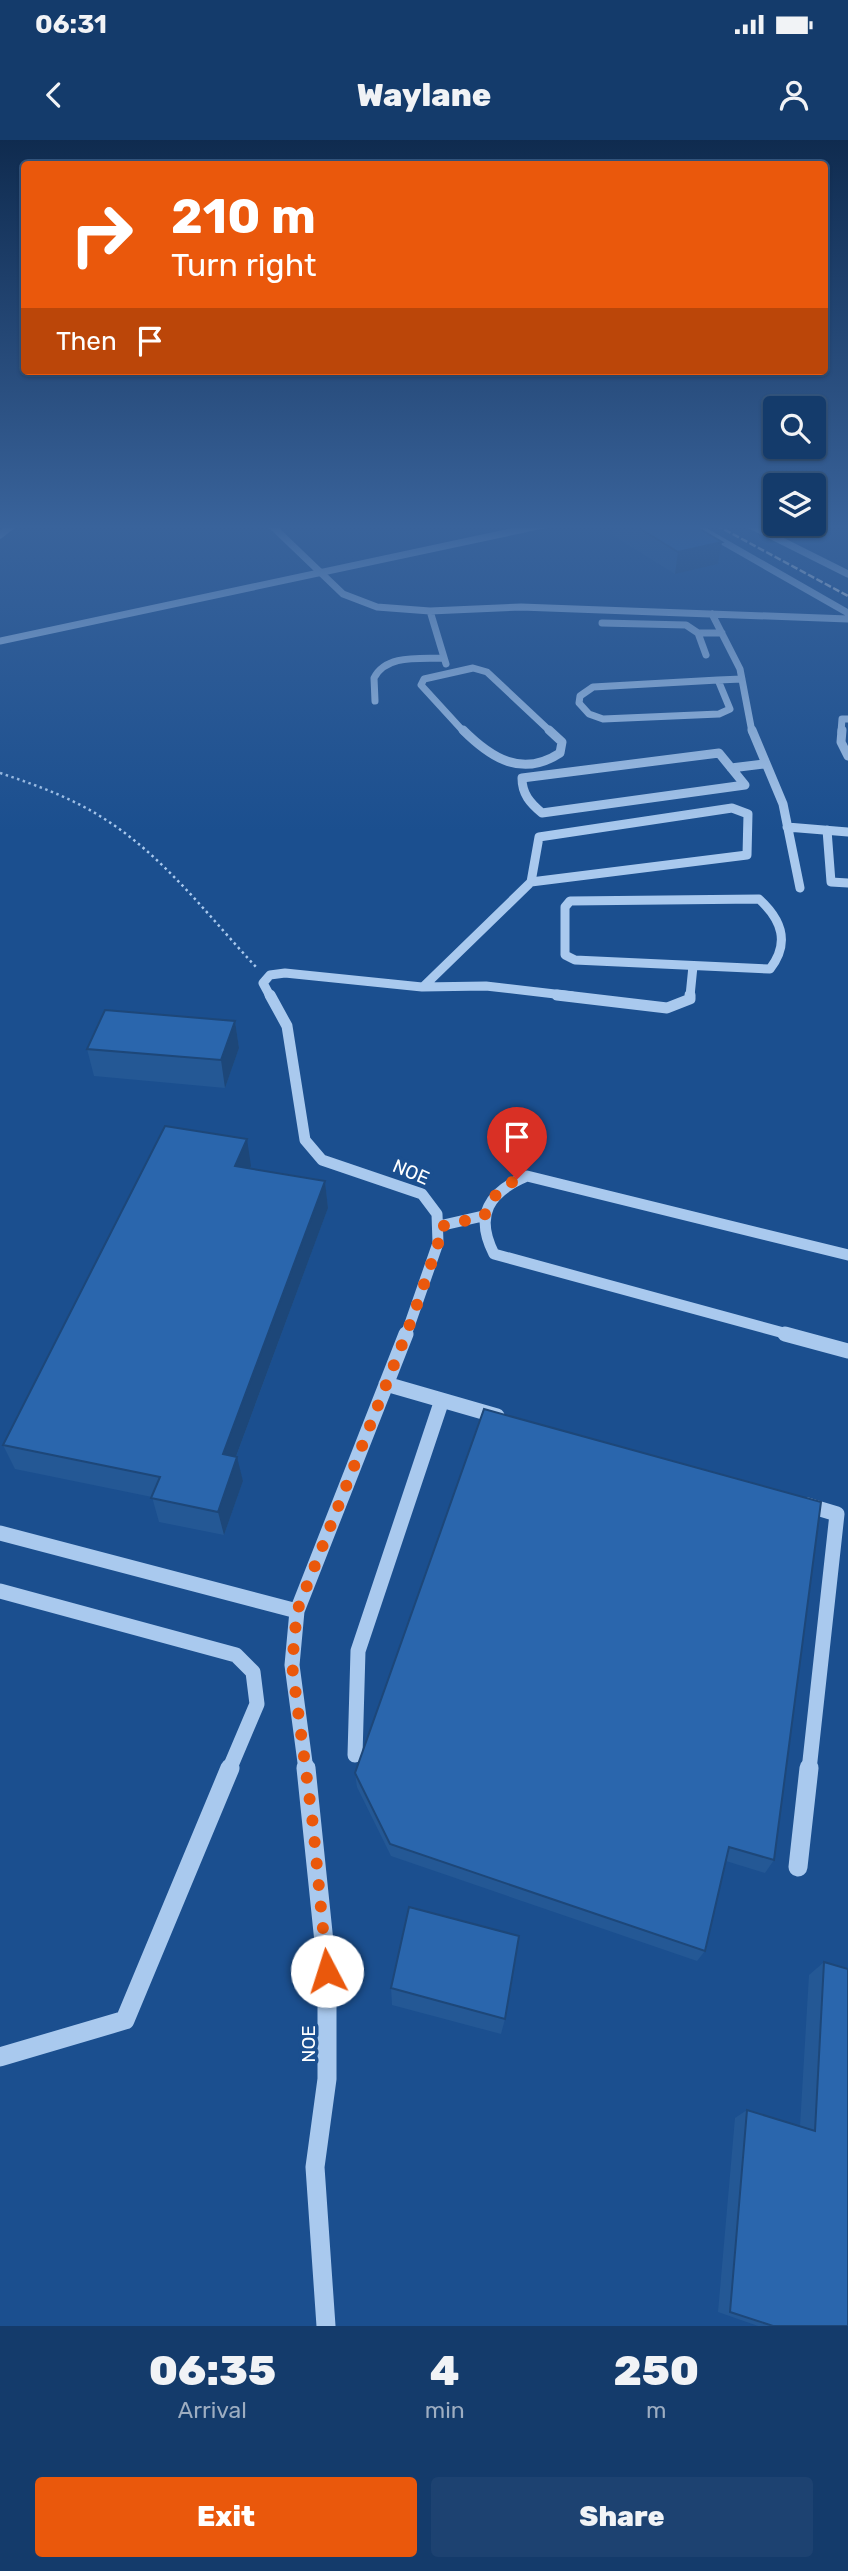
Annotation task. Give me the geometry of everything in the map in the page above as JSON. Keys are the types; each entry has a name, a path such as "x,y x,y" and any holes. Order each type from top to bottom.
{"street":[{"path":"0,641 56,627"},
{"path":"434,627 443,658 451,673"},
{"path":"689,627 698,633 722,633"},
{"path":"719,627 742,679 752,732 764,764 777,784 800,888"},
{"path":"698,633 706,654"},
{"path":"375,702 374,677 378,670 402,661 443,658"},
{"path":"472,668 487,672 562,741 560,753 543,762 526,764 492,757 421,685 424,680 451,673 472,668"},
{"path":"718,680 730,709 719,714 603,719 584,710 579,703 580,696 593,687 718,680 742,679"},
{"path":"848,719 842,719 841,742 848,756"},
{"path":"719,753 731,768 745,785 542,813 529,801 522,784 522,778 719,753"},
{"path":"731,768 764,764"},
{"path":"422,987 452,964 505,903 531,882 747,855 748,814 744,810 732,808 540,837 531,882"},
{"path":"787,827 848,832"},
{"path":"827,830 831,882 848,883"},
{"path":"759,899 780,922 784,947 770,969 693,966 575,960 565,955 565,907 570,901 759,899"},
{"path":"265,978 285,973 422,987 486,986 667,1008 690,999 693,990 693,966"},
{"name":"NOE","path":"265,978 265,989 287,1026 305,1140 312,1151 322,1160 422,1194 432,1203 439,1227 434,1256 297,1611 292,1665 313,1825 327,1971 327,2079 315,2167 326,2326"},
{"path":"848,1255 527,1175 498,1191 484,1216 484,1235 494,1254 848,1351"},
{"path":"439,1227 484,1216"},
{"path":"386,1384 508,1419"},
{"path":"355,1755 358,1651 442,1400"},
{"path":"797,1502 837,1514 798,1867"},
{"path":"0,1533 297,1611"},
{"path":"0,1591 236,1655 253,1672 257,1704 125,2020 0,2057"}],"path":[{"path":"0,772 52,792 116,826 156,862 265,978"}],"building":[{"path":"105,1010 235,1021 221,1060 87,1049"},
{"path":"165,1126 247,1139 235,1166 325,1181 223,1454 237,1457 218,1512 151,1498 160,1477 3,1445"},
{"path":"484,1409 821,1502 774,1860 729,1847 705,1951 390,1844 355,1773"},
{"path":"409,1907 519,1936 505,2019 391,1988"},
{"path":"824,1962 848,1969 848,2326 773,2326 730,2312 747,2110 815,2131"}],"route":[{"path":"327,1971 313,1825 292,1665 297,1611 412,1319 438,1244 439,1227 484,1216 487,1206 498,1191 517,1179"}]}
